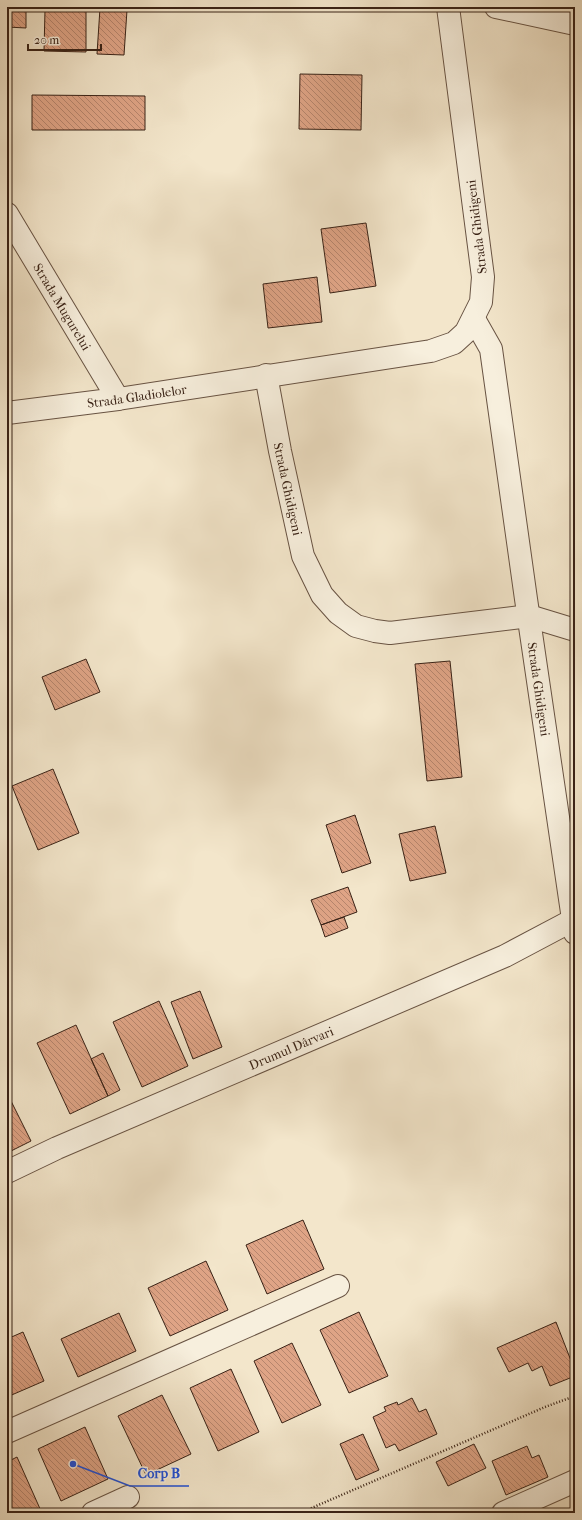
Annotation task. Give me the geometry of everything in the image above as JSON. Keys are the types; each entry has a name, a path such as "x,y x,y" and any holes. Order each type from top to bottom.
{"street":[{"name":"Strada Ghidigeni","path":"448,7 482,277 481,302 474,319 466,332 454,343 431,351 266,375 280,451 303,556 322,595 338,613 356,626 374,631 390,632 529,616 566,813 574,927"},
{"path":"496,7 575,24"},
{"name":"Strada Mugurelui","path":"7,214 118,399"},
{"path":"474,319 491,349 529,616 575,630"},
{"name":"Strada Gladiolelor","path":"7,413 118,399 266,375"},
{"name":"Drumul Dârvari","path":"7,1172 57,1148 574,927"},
{"path":"7,1432 338,1286"},
{"path":"503,1513 575,1481"},
{"path":"93,1513 128,1498"}],"path":[{"path":"300,1513 545,1407 575,1396"}],"building":[{"path":"7,7 26,7 26,28 7,27"},
{"path":"100,8 127,10 124,55 97,54"},
{"path":"45,10 86,11 86,52 44,51"},
{"path":"300,74 362,75 361,130 299,129"},
{"path":"32,95 145,96 145,130 32,130"},
{"path":"366,223 376,286 330,293 321,229"},
{"path":"317,277 322,322 268,328 263,284"},
{"path":"7,283 10,309 7,310"},
{"path":"86,659 100,692 55,710 42,677"},
{"path":"450,661 462,777 427,781 415,664"},
{"path":"53,769 79,833 38,850 12,786"},
{"path":"355,815 371,863 342,873 326,825"},
{"path":"435,826 446,873 410,881 399,834"},
{"path":"348,887 357,912 321,925 311,900"},
{"path":"344,917 348,928 325,937 321,925"},
{"path":"200,991 222,1047 193,1059 171,1002"},
{"path":"159,1001 188,1066 142,1087 113,1022"},
{"path":"76,1025 108,1096 70,1114 37,1043"},
{"path":"103,1053 120,1090 108,1096 91,1059"},
{"path":"7,1093 31,1141 7,1153"},
{"path":"303,1220 324,1269 267,1294 246,1245"},
{"path":"206,1261 228,1310 170,1336 148,1288"},
{"path":"359,1312 388,1376 349,1393 320,1330"},
{"path":"119,1313 136,1351 78,1377 61,1339"},
{"path":"556,1322 575,1371 575,1376 550,1386 542,1366 532,1371 528,1363 509,1372 497,1348"},
{"path":"23,1332 44,1381 7,1397 7,1339"},
{"path":"292,1343 321,1405 282,1423 254,1361"},
{"path":"231,1369 259,1432 218,1451 190,1388"},
{"path":"162,1395 191,1454 146,1475 118,1416"},
{"path":"412,1398 419,1412 426,1409 437,1434 399,1451 395,1444 386,1448 373,1417 386,1411 384,1407 397,1402 398,1405"},
{"path":"85,1427 108,1479 61,1501 38,1449"},
{"path":"363,1434 379,1470 356,1480 340,1444"},
{"path":"474,1444 486,1468 448,1486 436,1462"},
{"path":"527,1446 532,1458 539,1455 548,1477 506,1495 492,1461"},
{"path":"17,1457 41,1511 38,1513 7,1513 7,1462"}],"place":[{"name":"Corp B","path":"73,1464"}]}
